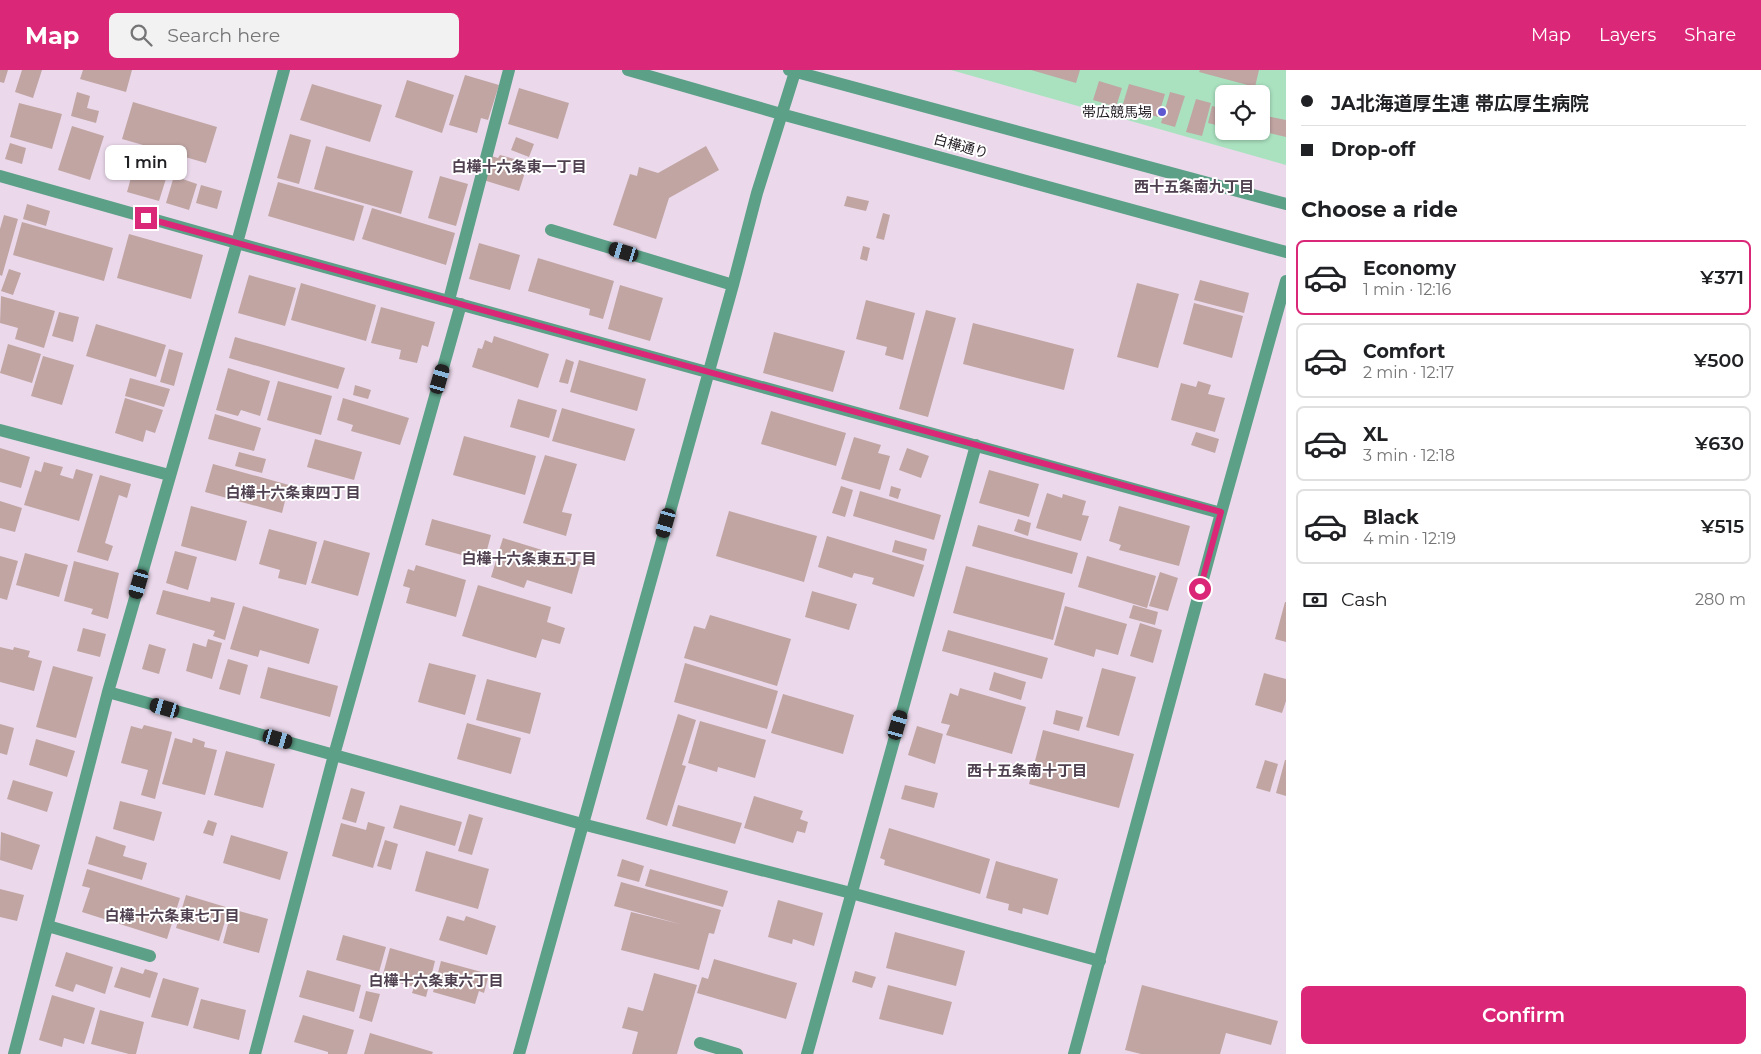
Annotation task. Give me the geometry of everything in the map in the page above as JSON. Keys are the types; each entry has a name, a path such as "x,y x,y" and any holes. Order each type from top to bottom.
{"street":[{"path":"14,1054 108,692 237,243 284,70"},
{"path":"256,1054 455,302 509,70"},
{"name":"白樺通り","path":"628,70 781,114 1286,252"},
{"path":"519,1054 792,71"},
{"name":"白樺通り","path":"792,71 1286,204"},
{"path":"0,176 237,243 1221,512"},
{"path":"551,230 733,284"},
{"path":"1074,1054 1221,512 1286,281"},
{"path":"0,430 169,475"},
{"path":"807,1054 976,444"},
{"path":"108,692 582,824 851,893 1100,961"},
{"path":"48,926 150,956"},
{"path":"700,1043 737,1054"}],"green space":[{"name":"帯広競馬場","path":"951,70 1286,70 1286,165"}],"building":[{"path":"0,70 8,70 4,83 0,82"},
{"path":"22,70 42,70 33,98 15,92"},
{"path":"83,70 132,70 126,92 80,79"},
{"path":"1031,70 1080,70 1076,83"},
{"path":"1200,70 1259,70 1255,85 1248,85 1199,72"},
{"path":"465,75 499,85 488,120 481,118 477,133 449,125"},
{"path":"407,80 454,95 442,133 395,117"},
{"path":"1099,81 1122,88 1116,107 1093,100"},
{"path":"312,84 382,105 370,142 300,120"},
{"path":"1129,84 1165,94 1158,117 1122,107"},
{"path":"519,88 569,103 558,139 508,124"},
{"path":"77,92 90,96 87,108 99,111 96,123 71,116"},
{"path":"1170,92 1185,96 1175,127 1161,123"},
{"path":"1196,99 1211,103 1202,136 1186,132"},
{"path":"133,102 217,127 206,163 122,139"},
{"path":"19,103 62,114 52,149 10,137"},
{"path":"1212,106 1215,107 1215,125 1208,123"},
{"path":"1270,117 1286,120 1286,137 1270,133"},
{"path":"72,126 104,136 90,180 58,170"},
{"path":"290,134 311,140 299,184 277,178"},
{"path":"516,137 534,144 529,157 511,150"},
{"path":"10,143 26,148 22,164 5,159"},
{"path":"326,146 413,171 401,214 314,189"},
{"path":"706,146 719,170 669,198 656,239 613,225 630,174 637,176 639,167 658,173"},
{"path":"488,155 498,158 500,155 528,163 519,191 480,179"},
{"path":"137,156 170,166 159,201 127,192"},
{"path":"174,176 197,184 189,210 166,203"},
{"path":"440,176 468,184 456,226 428,218"},
{"path":"278,182 364,206 354,241 268,216"},
{"path":"201,185 222,191 217,209 196,203"},
{"path":"847,196 869,201 866,211 844,206"},
{"path":"27,204 50,211 46,226 23,219"},
{"path":"372,208 455,233 446,265 362,239"},
{"path":"883,213 890,215 884,240 876,238"},
{"path":"4,215 18,219 2,276 0,275 0,229"},
{"path":"22,222 113,248 104,281 13,255"},
{"path":"129,234 203,255 191,299 117,278"},
{"path":"479,243 520,255 510,290 469,279"},
{"path":"863,246 870,248 867,261 860,259"},
{"path":"538,258 614,281 603,319 589,315 590,309 528,291"},
{"path":"9,269 21,273 13,295 1,291"},
{"path":"249,275 296,288 285,326 238,313"},
{"path":"1200,280 1249,293 1244,313 1194,300"},
{"path":"301,283 376,305 366,341 291,320"},
{"path":"1137,283 1179,294 1158,368 1117,357"},
{"path":"620,285 663,298 650,341 608,329"},
{"path":"1,296 55,311 44,348 15,339 18,328 0,323"},
{"path":"866,300 915,313 903,360 885,355 887,347 856,339"},
{"path":"1194,303 1243,316 1232,358 1183,344"},
{"path":"381,307 435,322 428,347 422,345 417,363 399,359 401,350 371,343"},
{"path":"926,310 956,318 928,417 899,409"},
{"path":"59,312 79,317 73,342 52,336"},
{"path":"973,323 1074,349 1064,390 963,364"},
{"path":"96,324 166,345 156,377 86,356"},
{"path":"774,332 845,351 833,392 763,373"},
{"path":"494,336 549,354 538,388 472,367 478,348 482,349 485,340 492,343"},
{"path":"235,337 345,368 338,389 229,358"},
{"path":"8,344 41,354 32,383 0,373"},
{"path":"169,349 183,353 174,386 160,382"},
{"path":"43,356 74,365 62,405 31,396"},
{"path":"566,359 574,362 568,384 559,382"},
{"path":"579,360 646,379 637,411 570,392"},
{"path":"228,368 270,381 260,416 241,410 238,416 216,410"},
{"path":"130,378 170,389 164,407 125,396"},
{"path":"278,381 332,396 321,435 267,420"},
{"path":"1198,381 1211,385 1208,394 1225,398 1215,432 1171,420 1181,383 1196,387"},
{"path":"355,385 371,390 368,399 353,395"},
{"path":"125,398 163,410 155,433 146,430 143,442 115,433"},
{"path":"343,398 409,418 400,445 351,431 353,425 337,420"},
{"path":"518,399 557,410 549,438 510,427"},
{"path":"562,408 635,429 625,461 552,441"},
{"path":"771,411 846,433 836,466 761,444"},
{"path":"215,414 261,428 254,451 208,439"},
{"path":"1196,432 1219,439 1215,453 1191,445"},
{"path":"464,436 536,456 525,495 453,475"},
{"path":"854,437 881,445 878,453 890,456 880,490 841,479"},
{"path":"315,439 362,452 354,480 307,467"},
{"path":"0,448 30,457 21,488 0,482"},
{"path":"907,448 929,456 921,478 899,470"},
{"path":"239,452 266,459 262,473 235,466"},
{"path":"545,455 577,464 562,512 572,514 566,536 523,523"},
{"path":"44,462 63,467 60,475 73,479 76,469 93,474 79,521 24,505 35,470 41,472"},
{"path":"213,464 289,485 282,513 205,492"},
{"path":"989,470 1039,484 1029,517 979,503"},
{"path":"100,475 131,484 127,498 119,495 105,543 113,546 108,561 77,552"},
{"path":"841,486 853,490 845,517 832,513"},
{"path":"891,486 901,489 898,499 889,496"},
{"path":"860,491 941,515 934,540 853,516"},
{"path":"1047,493 1062,498 1063,494 1086,501 1082,515 1089,516 1081,541 1036,528"},
{"path":"0,501 22,508 15,532 0,528"},
{"path":"191,506 247,521 236,561 181,546"},
{"path":"1119,506 1190,526 1179,566 1119,550 1121,545 1109,541"},
{"path":"729,511 817,536 804,582 716,556"},
{"path":"432,519 491,535 484,561 425,545"},
{"path":"1018,519 1031,523 1028,536 1014,531"},
{"path":"978,525 1078,553 1072,574 972,546"},
{"path":"269,529 317,542 306,585 278,578 280,570 259,564"},
{"path":"827,536 924,565 914,597 872,584 874,578 854,573 852,578 818,567"},
{"path":"503,538 581,562 572,594 527,580 524,588 491,577"},
{"path":"324,540 370,553 358,596 311,583"},
{"path":"895,540 927,549 924,561 892,552"},
{"path":"175,551 197,557 188,590 166,583"},
{"path":"25,553 68,565 59,597 16,585"},
{"path":"0,556 18,561 7,600 0,598"},
{"path":"1087,556 1156,576 1147,608 1078,587"},
{"path":"74,561 119,573 108,619 91,614 93,609 64,601"},
{"path":"416,565 466,580 456,617 406,603 410,588 403,586 408,569 414,571"},
{"path":"966,566 1065,593 1053,640 953,613"},
{"path":"1160,572 1178,578 1168,611 1149,606"},
{"path":"478,585 551,607 547,622 565,628 560,644 542,639 536,658 462,636"},
{"path":"163,590 210,602 211,597 235,603 225,640 213,636 215,631 156,614"},
{"path":"812,591 857,604 849,630 805,617"},
{"path":"1286,602 1286,642 1275,639"},
{"path":"1133,605 1158,612 1155,625 1129,618"},
{"path":"243,606 319,629 309,664 260,650 258,657 230,649"},
{"path":"1065,606 1127,624 1118,655 1096,649 1094,657 1054,645"},
{"path":"710,615 791,639 777,686 684,658 694,626 705,629"},
{"path":"1140,623 1162,630 1153,663 1130,656"},
{"path":"83,628 106,634 100,657 77,651"},
{"path":"948,630 1048,658 1042,679 942,651"},
{"path":"208,639 222,643 212,679 186,671 193,643 206,647"},
{"path":"149,644 166,649 159,674 142,669"},
{"path":"0,647 13,650 14,647 30,651 28,657 42,661 34,691 0,682"},
{"path":"228,659 248,665 240,695 219,689"},
{"path":"429,663 476,675 465,715 418,702"},
{"path":"685,663 778,691 767,729 674,702"},
{"path":"53,666 93,677 76,738 36,727"},
{"path":"268,667 338,686 330,717 260,698"},
{"path":"1102,668 1136,677 1119,736 1086,727"},
{"path":"994,672 1026,682 1021,700 989,690"},
{"path":"1264,673 1286,679 1286,701 1282,713 1255,705"},
{"path":"487,679 541,693 530,734 476,720"},
{"path":"960,688 1026,707 1012,754 946,735 950,725 941,723 950,693 958,696"},
{"path":"783,694 854,715 843,754 771,733"},
{"path":"1056,710 1083,717 1079,731 1053,724"},
{"path":"678,714 696,720 682,765 686,766 667,826 646,819"},
{"path":"700,721 766,740 755,778 718,767 717,772 688,763"},
{"path":"467,723 521,738 511,774 457,759"},
{"path":"0,724 14,728 7,755 0,753"},
{"path":"144,725 172,732 155,799 141,795 148,770 121,763 131,726 142,729"},
{"path":"917,726 943,734 935,764 908,755"},
{"path":"1043,730 1134,754 1119,808 1029,784"},
{"path":"175,738 192,743 193,738 205,742 204,747 217,750 205,795 162,784"},
{"path":"36,739 75,751 67,777 29,765"},
{"path":"226,751 275,764 263,808 214,795"},
{"path":"1265,760 1278,764 1270,792 1256,788"},
{"path":"1286,760 1286,796 1276,793"},
{"path":"13,780 53,792 47,812 7,799"},
{"path":"905,785 938,793 934,808 901,799"},
{"path":"351,788 365,792 356,823 342,819"},
{"path":"754,796 803,811 800,819 808,822 805,833 797,831 793,843 744,828"},
{"path":"120,801 162,812 154,841 113,829"},
{"path":"400,805 462,822 455,846 393,828"},
{"path":"678,805 742,823 735,844 672,826"},
{"path":"469,814 483,818 472,855 458,851"},
{"path":"208,820 217,823 213,836 203,833"},
{"path":"368,822 385,827 373,868 332,856 341,823 366,830"},
{"path":"889,828 990,859 980,894 884,865 885,860 880,858"},
{"path":"1,832 40,845 32,870 0,860"},
{"path":"231,835 288,852 280,880 223,863"},
{"path":"96,836 126,846 123,856 147,863 142,880 88,864"},
{"path":"385,840 398,844 391,870 377,866"},
{"path":"426,851 489,869 478,909 415,891"},
{"path":"622,859 644,866 639,882 617,876"},
{"path":"996,861 1058,879 1048,915 1023,908 1022,914 1008,910 1009,904 986,898"},
{"path":"87,869 180,898 167,939 82,912 90,888 82,886"},
{"path":"650,869 728,891 723,907 645,886"},
{"path":"621,882 721,910 714,934 709,933 699,970 621,950 631,912 680,924 614,906"},
{"path":"0,889 24,895 17,921 0,917"},
{"path":"186,895 229,908 219,941 176,928"},
{"path":"778,900 823,913 814,946 793,939 792,944 768,937"},
{"path":"232,909 268,919 259,953 223,943"},
{"path":"447,916 464,921 466,916 496,926 487,955 439,940"},
{"path":"895,932 965,951 956,986 886,968"},
{"path":"343,935 386,947 379,972 336,960"},
{"path":"390,948 435,961 426,997 412,993 414,987 382,978"},
{"path":"66,952 113,967 105,994 76,984 73,992 55,986"},
{"path":"714,959 797,983 786,1019 697,993 702,977 708,979"},
{"path":"441,961 489,974 484,993 479,991 475,1004 433,992"},
{"path":"121,967 143,974 145,969 158,973 150,998 114,987"},
{"path":"307,970 361,985 354,1012 299,997"},
{"path":"855,971 876,977 872,988 852,982"},
{"path":"654,973 697,985 677,1054 632,1054 638,1032 622,1028 628,1007 643,1011"},
{"path":"163,978 199,988 188,1026 151,1017"},
{"path":"888,985 952,1002 943,1035 879,1019"},
{"path":"1142,985 1278,1021 1271,1045 1226,1033 1220,1054 1141,1054 1125,1050"},
{"path":"366,991 380,994 372,1022 359,1018"},
{"path":"52,995 95,1008 84,1044 64,1038 62,1047 39,1040"},
{"path":"201,999 246,1010 239,1040 193,1028"},
{"path":"100,1010 144,1022 136,1054 129,1054 91,1044"},
{"path":"303,1015 354,1030 347,1054 328,1054 328,1052 294,1042"},
{"path":"370,1033 433,1052 432,1054 364,1054"}],"place":[{"name":"帯広競馬場","path":"1162,112"}],"district":[{"name":"白樺十六条東一丁目","path":"519,166"},
{"name":"西十五条南九丁目","path":"1194,186"},
{"name":"白樺十六条東四丁目","path":"293,492"},
{"name":"白樺十六条東五丁目","path":"529,558"},
{"name":"西十五条南十丁目","path":"1027,770"},
{"name":"白樺十六条東七丁目","path":"172,915"},
{"name":"白樺十六条東六丁目","path":"436,980"}],"route":[{"path":"146,218 1221,512 1200,589"}]}
